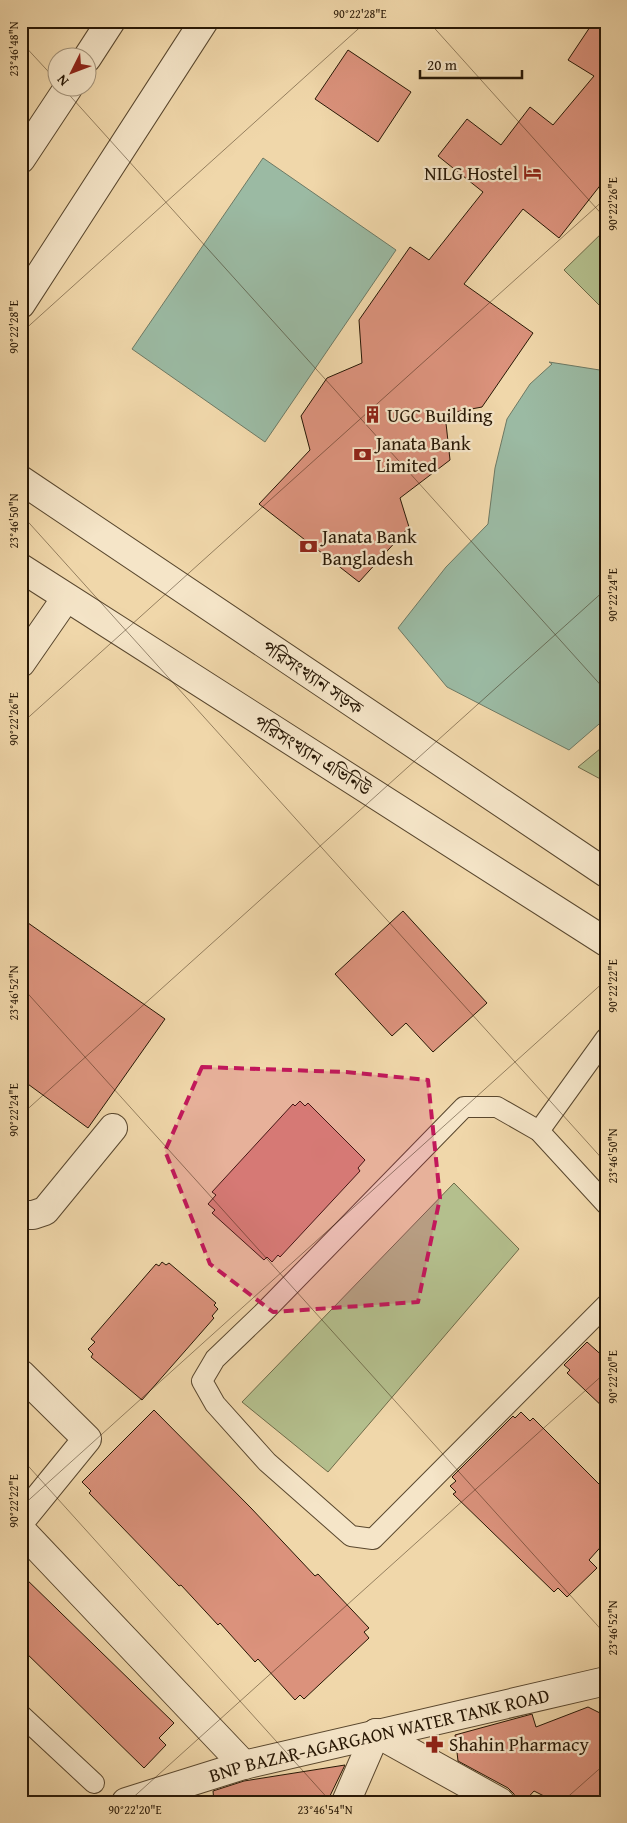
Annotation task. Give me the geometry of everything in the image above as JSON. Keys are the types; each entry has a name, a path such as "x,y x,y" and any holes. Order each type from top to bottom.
{"street":[{"path":"93,48 111,21"},
{"path":"21,304 204,21"},
{"path":"21,159 61,98"},
{"name":"পরিসংখ্যান সড়ক","path":"21,480 606,873"},
{"name":"পরিসংখ্যান এভিনিউ","path":"21,568 606,942"},
{"path":"21,663 66,598"},
{"path":"21,1215 33,1215 45,1211 113,1128"},
{"path":"21,1374 87,1439 21,1520"},
{"path":"21,1530 244,1765"},
{"name":"BNP BAZAR-AGARGAON WATER TANK ROAD","path":"126,1802 244,1765 606,1681"},
{"path":"346,1802 376,1733 500,1802"}],"lane":[{"path":"539,1131 606,1038"},
{"path":"606,1204 539,1131 497,1107 464,1107 265,1310 215,1358 202,1381 215,1404 267,1462 351,1536 373,1538 606,1305"},
{"path":"21,1715 94,1783"}],"highlighted area":[{"path":"202,1067 346,1072 428,1080 440,1198 418,1302 273,1312 210,1264 165,1151"}],"shaded area":[{"path":"263,158 396,250 265,442 132,349"},
{"path":"606,229 606,312 564,270"},
{"path":"549,362 606,371 606,718 569,750 447,687 398,628 446,567 488,524 495,468 507,419 530,384 552,364"},
{"path":"606,744 606,782 578,767"},
{"path":"454,1183 519,1249 328,1472 242,1402"}],"building":[{"name":"UGC Building","path":"594,21 606,21 606,178 559,238 523,209 464,284 533,333 482,407 445,414 450,460 400,498 409,527 359,582 259,504 310,450 301,416 327,378 362,363 359,320 410,247 429,260 483,192 438,156 467,119 501,145 530,107 553,125 594,76 568,60"},
{"path":"348,50 411,92 378,142 315,99"},
{"path":"403,911 487,1003 433,1052 406,1023 392,1036 335,974"},
{"path":"21,918 165,1019 88,1128 21,1079"},
{"path":"300,1101 305,1106 308,1103 365,1160 358,1168 360,1171 280,1257 278,1255 272,1262 267,1257 264,1260 212,1213 215,1210 208,1204 216,1195 212,1192 293,1104 295,1106"},
{"path":"162,1262 166,1265 169,1263 216,1303 214,1305 218,1309 212,1316 214,1318 142,1400 91,1357 93,1354 88,1349 95,1342 91,1339 156,1264 159,1266"},
{"path":"587,1342 606,1359 606,1410 567,1373 570,1370 564,1365"},
{"path":"154,1410 315,1576 318,1574 369,1628 364,1632 369,1638 304,1699 300,1695 295,1700 258,1659 255,1662 220,1623 218,1625 89,1493 91,1491 82,1482"},
{"path":"521,1412 530,1421 533,1418 606,1491 606,1541 589,1560 597,1568 567,1597 558,1588 554,1592 453,1494 456,1492 450,1486 456,1481 452,1477 513,1416 515,1418"},
{"path":"21,1574 174,1723 159,1738 166,1745 144,1768 21,1648"},
{"path":"588,1707 606,1716 606,1802 556,1802 534,1791 524,1802 516,1802 514,1794 508,1788 458,1761 455,1735 532,1714 536,1727"},
{"path":"345,1765 327,1802 214,1802 213,1791 244,1781"}],"place":[{"name":"NILG Hostel","path":"532,173"},
{"name":"UGC Building","path":"373,415"},
{"name":"Janata Bank Limited","path":"362,454"},
{"name":"Janata Bank Bangladesh","path":"308,547"},
{"name":"Shahin Pharmacy","path":"435,1744"}]}
